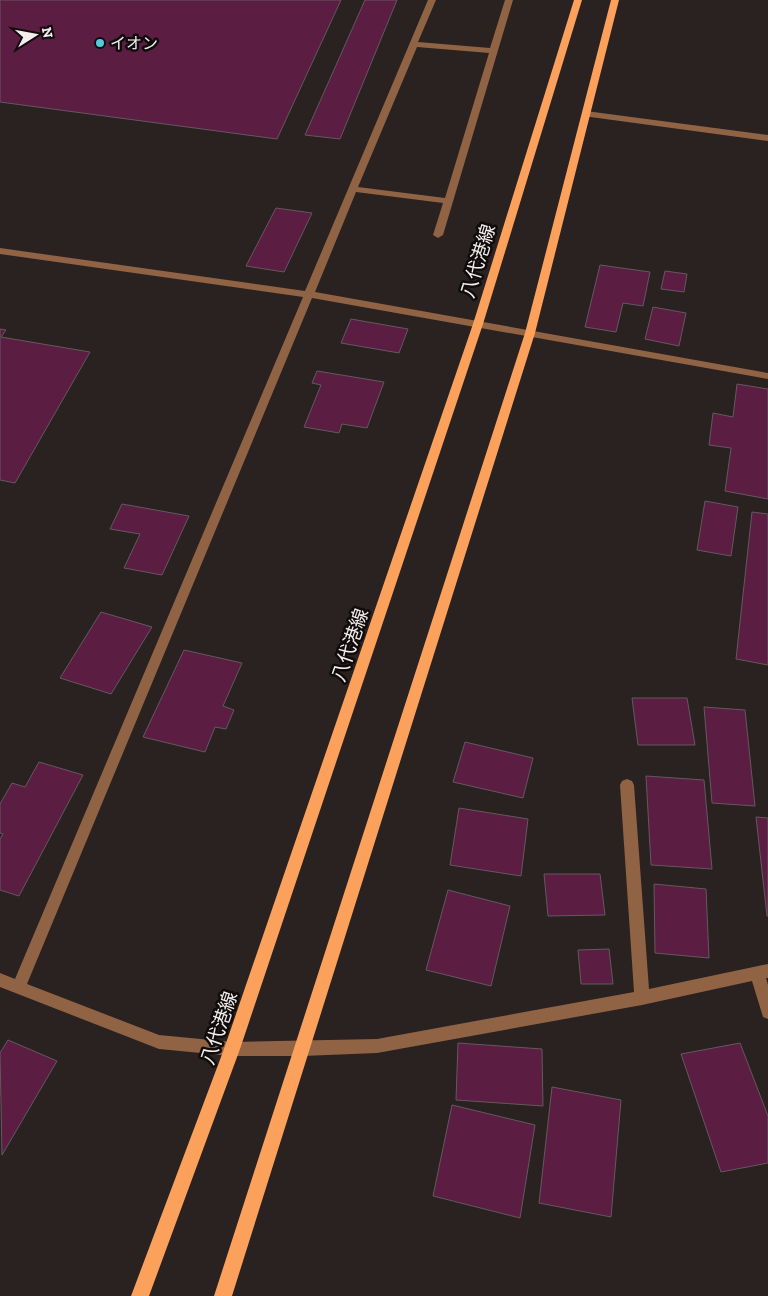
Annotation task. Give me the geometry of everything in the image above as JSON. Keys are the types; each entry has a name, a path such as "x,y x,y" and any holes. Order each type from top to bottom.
{"main road":[{"name":"八代港線","path":"140,1296 232,1049 478,324 578,0"},
{"path":"222,1296 303,1049 530,333 615,0"}],"street":[{"path":"18,986 432,0"},
{"path":"438,235 509,0"},
{"path":"414,44 493,51"},
{"path":"586,114 768,138"},
{"path":"352,189 448,201"},
{"path":"0,251 307,294 768,376"},
{"path":"627,786 642,998"},
{"path":"0,980 159,1042 232,1049 377,1046 642,998 762,972 768,1012"}],"building":[{"path":"0,0 341,0 277,139 0,102"},
{"path":"365,0 397,0 340,139 305,135"},
{"path":"276,208 312,213 284,272 246,266"},
{"path":"600,265 650,272 643,306 623,303 616,332 585,327"},
{"path":"665,271 687,274 684,292 661,289"},
{"path":"653,307 686,313 679,346 645,339"},
{"path":"351,319 408,329 399,353 341,343"},
{"path":"0,329 6,330 1,337 90,352 15,483 0,480"},
{"path":"317,371 384,382 367,428 342,424 339,433 304,427 321,385 312,383"},
{"path":"737,384 768,389 768,499 725,491 731,448 709,445 713,413 733,417"},
{"path":"705,501 738,507 731,556 697,550"},
{"path":"122,504 189,516 162,575 124,568 140,534 110,529"},
{"path":"752,512 768,514 768,665 736,659"},
{"path":"101,612 152,627 111,694 60,678"},
{"path":"184,650 242,663 223,706 234,710 226,729 215,727 205,752 143,737"},
{"path":"632,698 687,698 695,745 638,745"},
{"path":"704,707 745,710 755,806 712,803"},
{"path":"465,742 533,758 523,798 453,782"},
{"path":"39,762 83,775 19,896 0,890 0,839 3,834 0,833 0,804 12,783 25,787"},
{"path":"646,776 704,780 712,869 651,865"},
{"path":"459,808 528,819 521,876 450,865"},
{"path":"756,817 768,818 768,916 767,916"},
{"path":"544,874 600,874 605,915 548,916"},
{"path":"654,884 706,889 709,958 655,953"},
{"path":"448,890 510,906 491,986 426,970"},
{"path":"609,949 613,984 581,984 578,950"},
{"path":"8,1040 57,1061 2,1155 0,1053"},
{"path":"458,1043 542,1049 543,1106 456,1100"},
{"path":"740,1043 768,1116 768,1163 721,1172 681,1054"},
{"path":"552,1087 621,1100 611,1217 539,1203"},
{"path":"452,1105 535,1125 520,1218 433,1196"}],"place":[{"name":"イオン","path":"100,43"}]}
